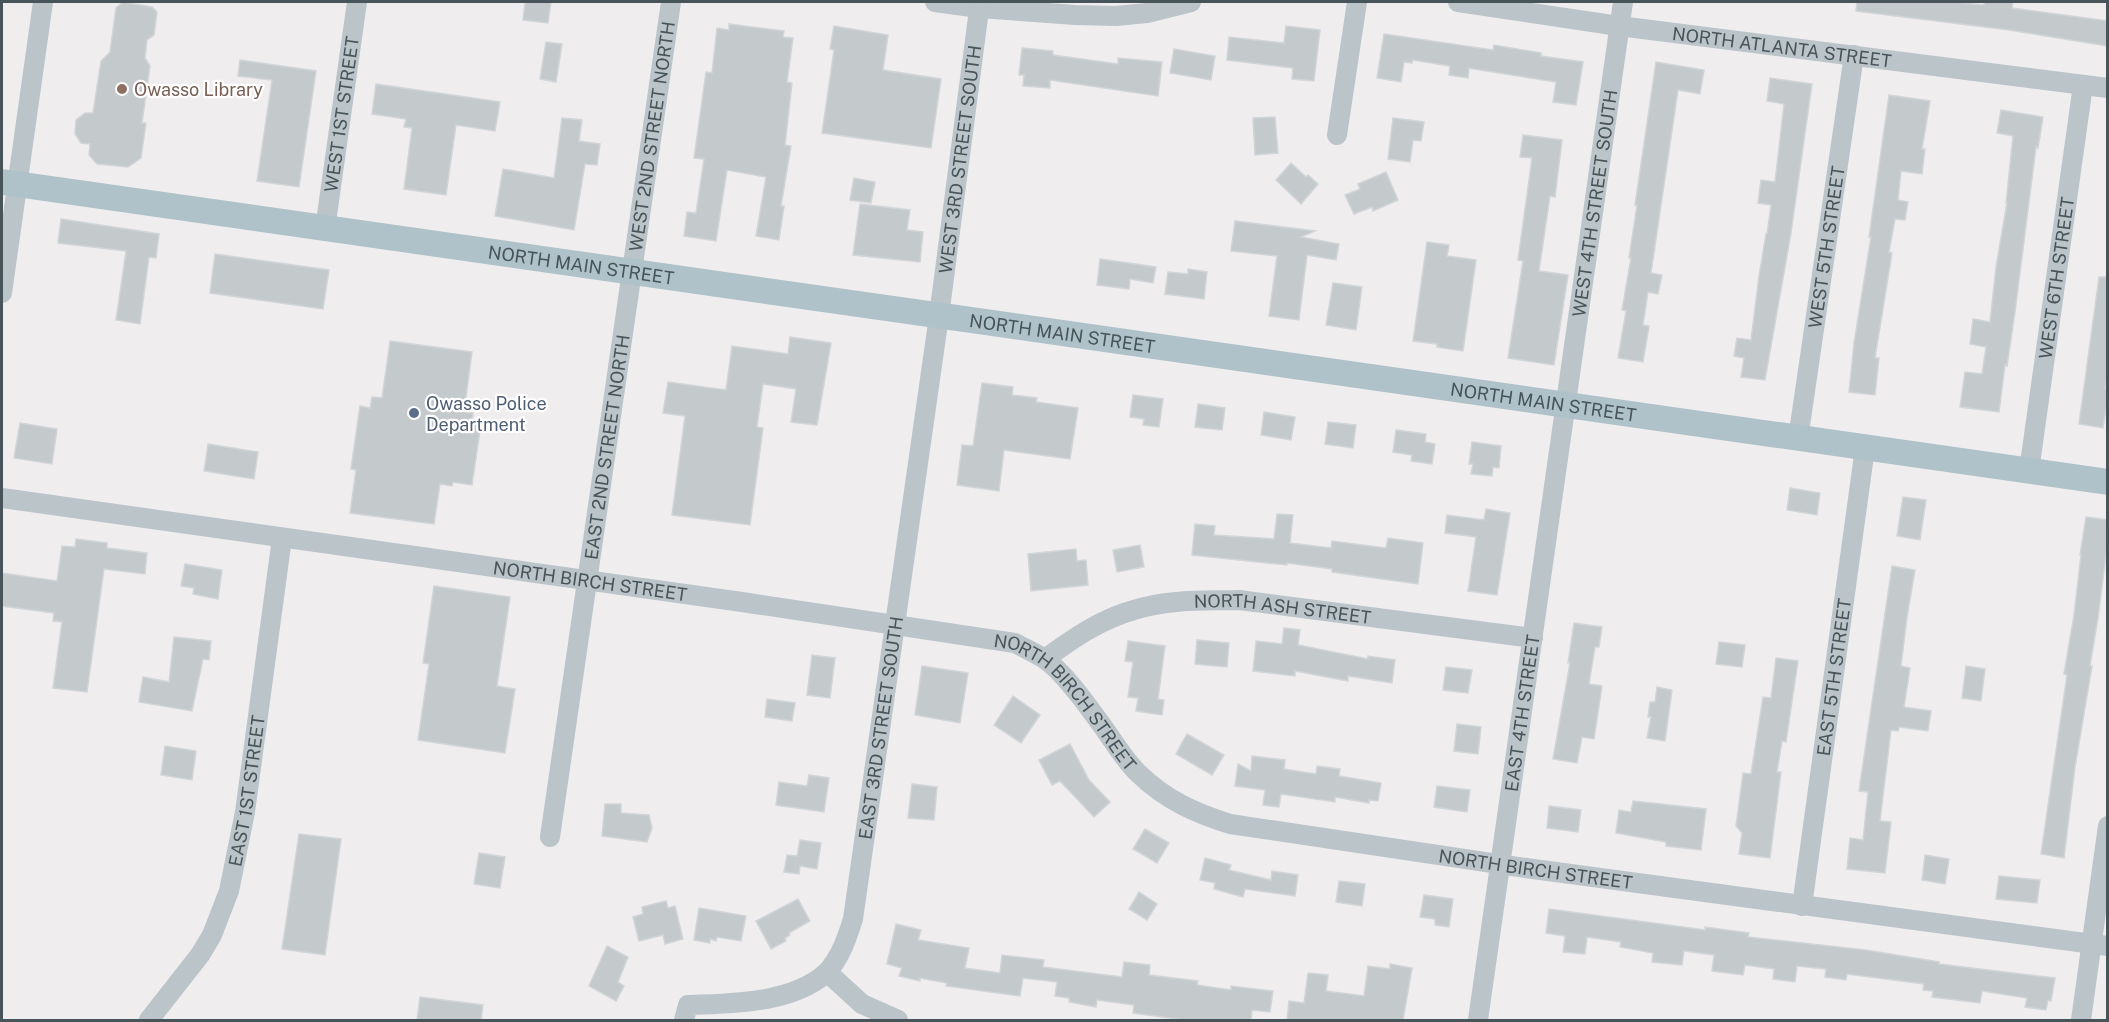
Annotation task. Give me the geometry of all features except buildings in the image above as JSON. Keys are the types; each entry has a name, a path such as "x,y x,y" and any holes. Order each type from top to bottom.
{"main road":[{"name":"NORTH MAIN STREET","path":"10,183 2108,482"}],"street":[{"path":"2,293 10,183 43,2"},
{"name":"WEST 1ST STREET","path":"325,229 357,2"},
{"name":"WEST 2ND STREET NORTH","path":"633,272 671,2"},
{"path":"935,2 1075,15 1116,16 1147,13 1191,2"},
{"path":"1337,135 1357,2"},
{"name":"NORTH ATLANTA STREET","path":"1458,2 1619,26 2108,88"},
{"name":"WEST 4TH STREET SOUTH","path":"1565,405 1623,2"},
{"name":"WEST 3RD STREET SOUTH","path":"939,316 979,5"},
{"name":"WEST 5TH STREET","path":"1798,439 1854,55"},
{"name":"WEST 6TH STREET","path":"2029,471 2083,85"},
{"name":"EAST 2ND STREET NORTH","path":"550,837 633,272"},
{"name":"EAST 3RD STREET SOUTH","path":"684,1020 688,1005 725,1004 805,988 827,972 846,940 853,919 939,316"},
{"name":"EAST 4TH STREET","path":"1478,1020 1565,405"},
{"name":"EAST 5TH STREET","path":"1802,906 1865,448"},
{"name":"NORTH BIRCH STREET","path":"2,498 895,624 1015,644 1045,659 1073,687 1138,774 1179,805 1200,815 1230,824 1500,864 2100,945"},
{"name":"EAST 1ST STREET","path":"149,1020 200,955 212,935 229,891 245,812 282,538"},
{"name":"NORTH ASH STREET","path":"1045,659 1102,622 1134,610 1167,603 1201,601 1239,600 1533,638"},
{"path":"2081,1020 2100,945 2108,826"},
{"path":"827,972 862,1004 898,1020"}],"place":[{"name":"Owasso Library","path":"122,89"},
{"name":"Owasso Police Department","path":"414,413"}]}
